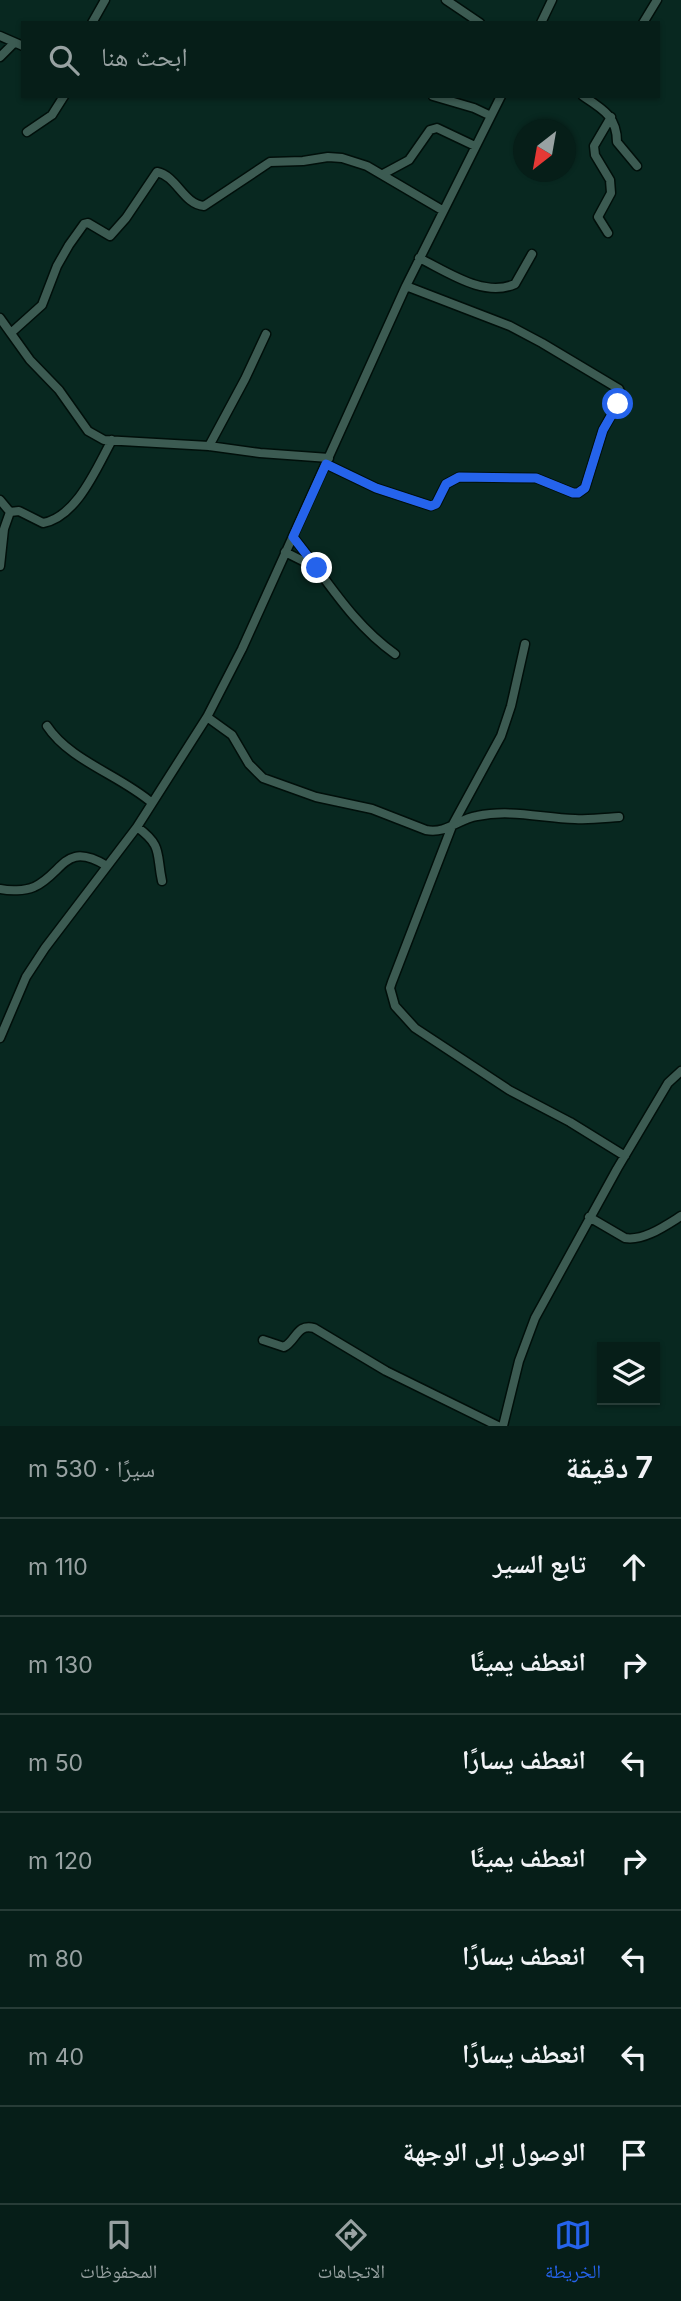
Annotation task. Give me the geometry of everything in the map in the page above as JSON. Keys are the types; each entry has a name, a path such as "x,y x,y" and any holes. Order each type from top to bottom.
{"street":[{"path":"93,21 105,0"},
{"path":"446,0 477,21"},
{"path":"542,21 552,0"},
{"path":"644,21 657,0"},
{"path":"0,36 18,44"},
{"path":"0,57 18,44"},
{"path":"27,132 47,120 60,106 63,98"},
{"path":"440,98 491,116"},
{"path":"0,1038 26,977 137,827 207,716 242,649 419,258 500,98"},
{"path":"587,98 611,117 617,130 617,142 637,166"},
{"path":"608,233 598,217 611,193 610,180 595,155 594,146 611,117"},
{"path":"383,174 409,160 430,130 437,128 475,146"},
{"path":"12,332 42,305 57,266 84,224 88,223 110,236 158,172 168,176 193,203 204,206 275,161 342,158 383,174 442,210"},
{"path":"419,258 455,276 491,289 516,284 532,254"},
{"path":"0,318 30,360 59,390 88,431 104,440 209,446 328,461 376,488 431,506 436,504 446,484 459,477 536,478 573,493 585,488 603,430 622,396 619,389 510,326 406,286"},
{"path":"209,446 266,334"},
{"path":"10,512 19,511 43,523 60,515 86,488 112,440"},
{"path":"0,500 10,512"},
{"path":"0,566 4,528 10,512"},
{"path":"293,537 360,624 376,641 395,654"},
{"path":"285,552 317,568"},
{"path":"525,644 511,706 501,736 452,826 390,988 395,1006 415,1028 509,1090 570,1122 625,1156"},
{"path":"207,716 232,735 249,764 263,778 316,797 372,809 426,830 435,832 468,818 499,813 575,819 619,817"},
{"path":"47,726 63,744 135,789 152,803"},
{"path":"137,827 149,836 157,847 162,881"},
{"path":"0,889 10,891 33,887 59,865 76,857 90,857 107,866"},
{"path":"263,1340 284,1347 300,1329 314,1328 386,1371 500,1426 535,1318 589,1217 668,1083 680,1070"},
{"path":"589,1217 631,1239 650,1233 681,1216"}],"route":[{"path":"317,568 293,537 326,464 376,488 415,503 431,506 436,504 446,484 459,477 536,478 578,493 585,488 603,430 618,404"}]}
